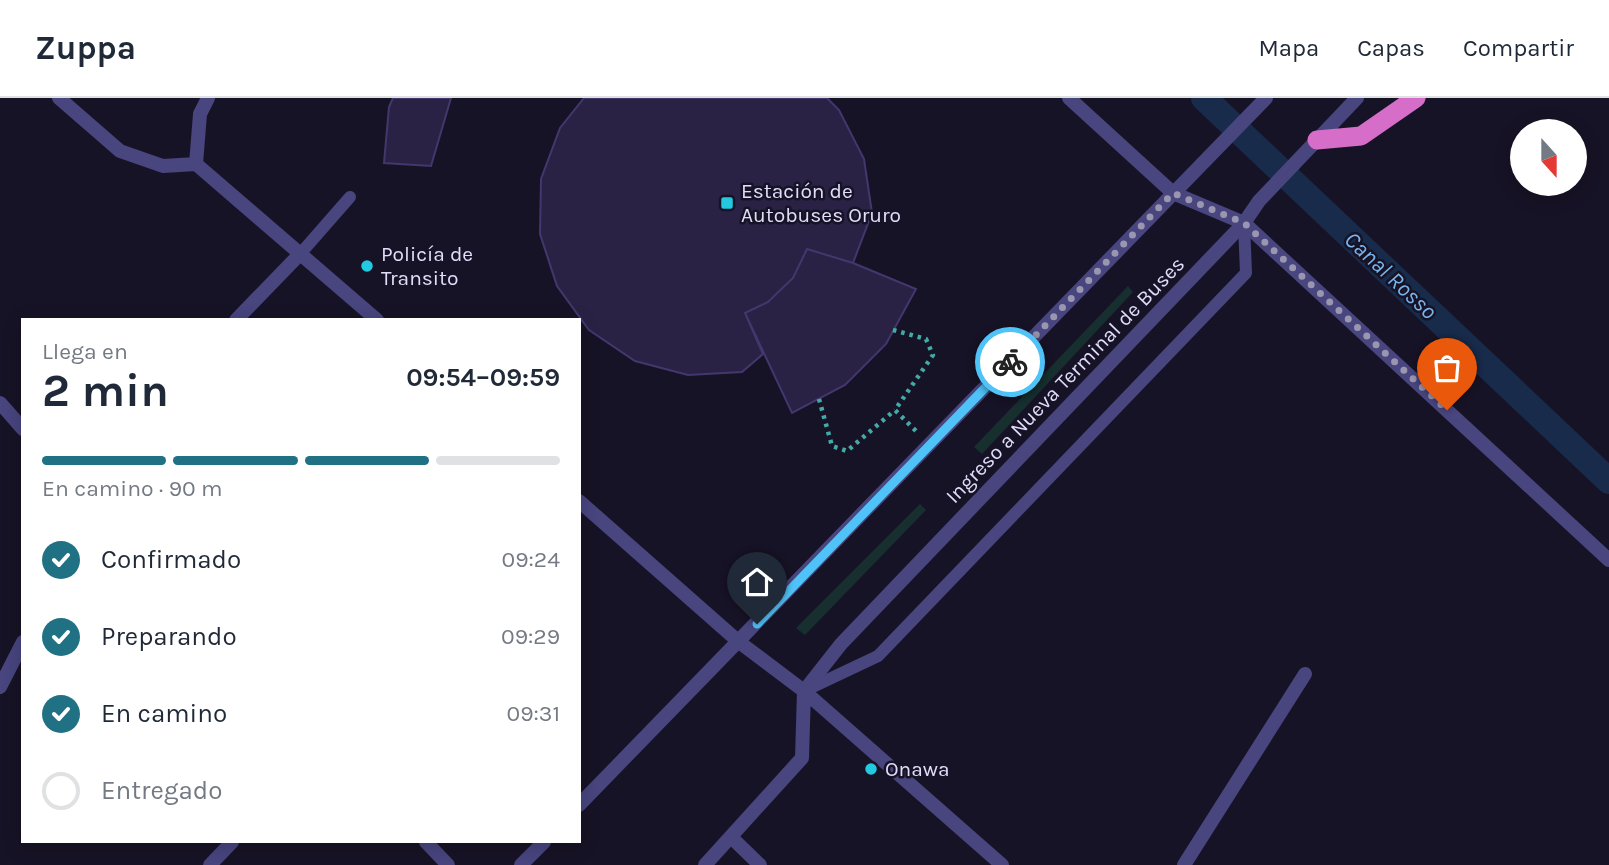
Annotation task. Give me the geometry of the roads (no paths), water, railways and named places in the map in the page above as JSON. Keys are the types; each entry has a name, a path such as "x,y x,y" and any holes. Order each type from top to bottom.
{"highway":[{"path":"1317,140 1361,136 1416,98"}],"street":[{"path":"59,98 120,151 163,166 196,164 375,318"},
{"path":"196,164 200,114 208,98"},
{"path":"1069,98 1173,193 1244,223 1609,559"},
{"path":"581,803 1266,98"},
{"name":"Ingreso a Nueva Terminal de Buses","path":"804,691 841,644 1244,223 1259,201 1357,98"},
{"path":"238,318 301,253"},
{"path":"0,402 21,427"},
{"path":"581,502 739,642 804,691 1002,865"},
{"path":"0,687 21,646"},
{"path":"1184,865 1305,674"},
{"path":"705,865 802,758 804,691"},
{"path":"731,837 760,865"},
{"path":"210,865 231,843"},
{"path":"427,843 448,865"},
{"path":"521,865 543,843"}],"lane":[{"path":"301,253 350,197"},
{"path":"804,691 878,656 1246,273 1244,223"}],"waterway":[{"name":"Canal Rosso","path":"1204,98 1609,481"}],"place":[{"name":"Estación de Autobuses Oruro","path":"727,203"},
{"name":"Policía de Transito","path":"367,266"},
{"name":"Onawa","path":"871,769"}]}
